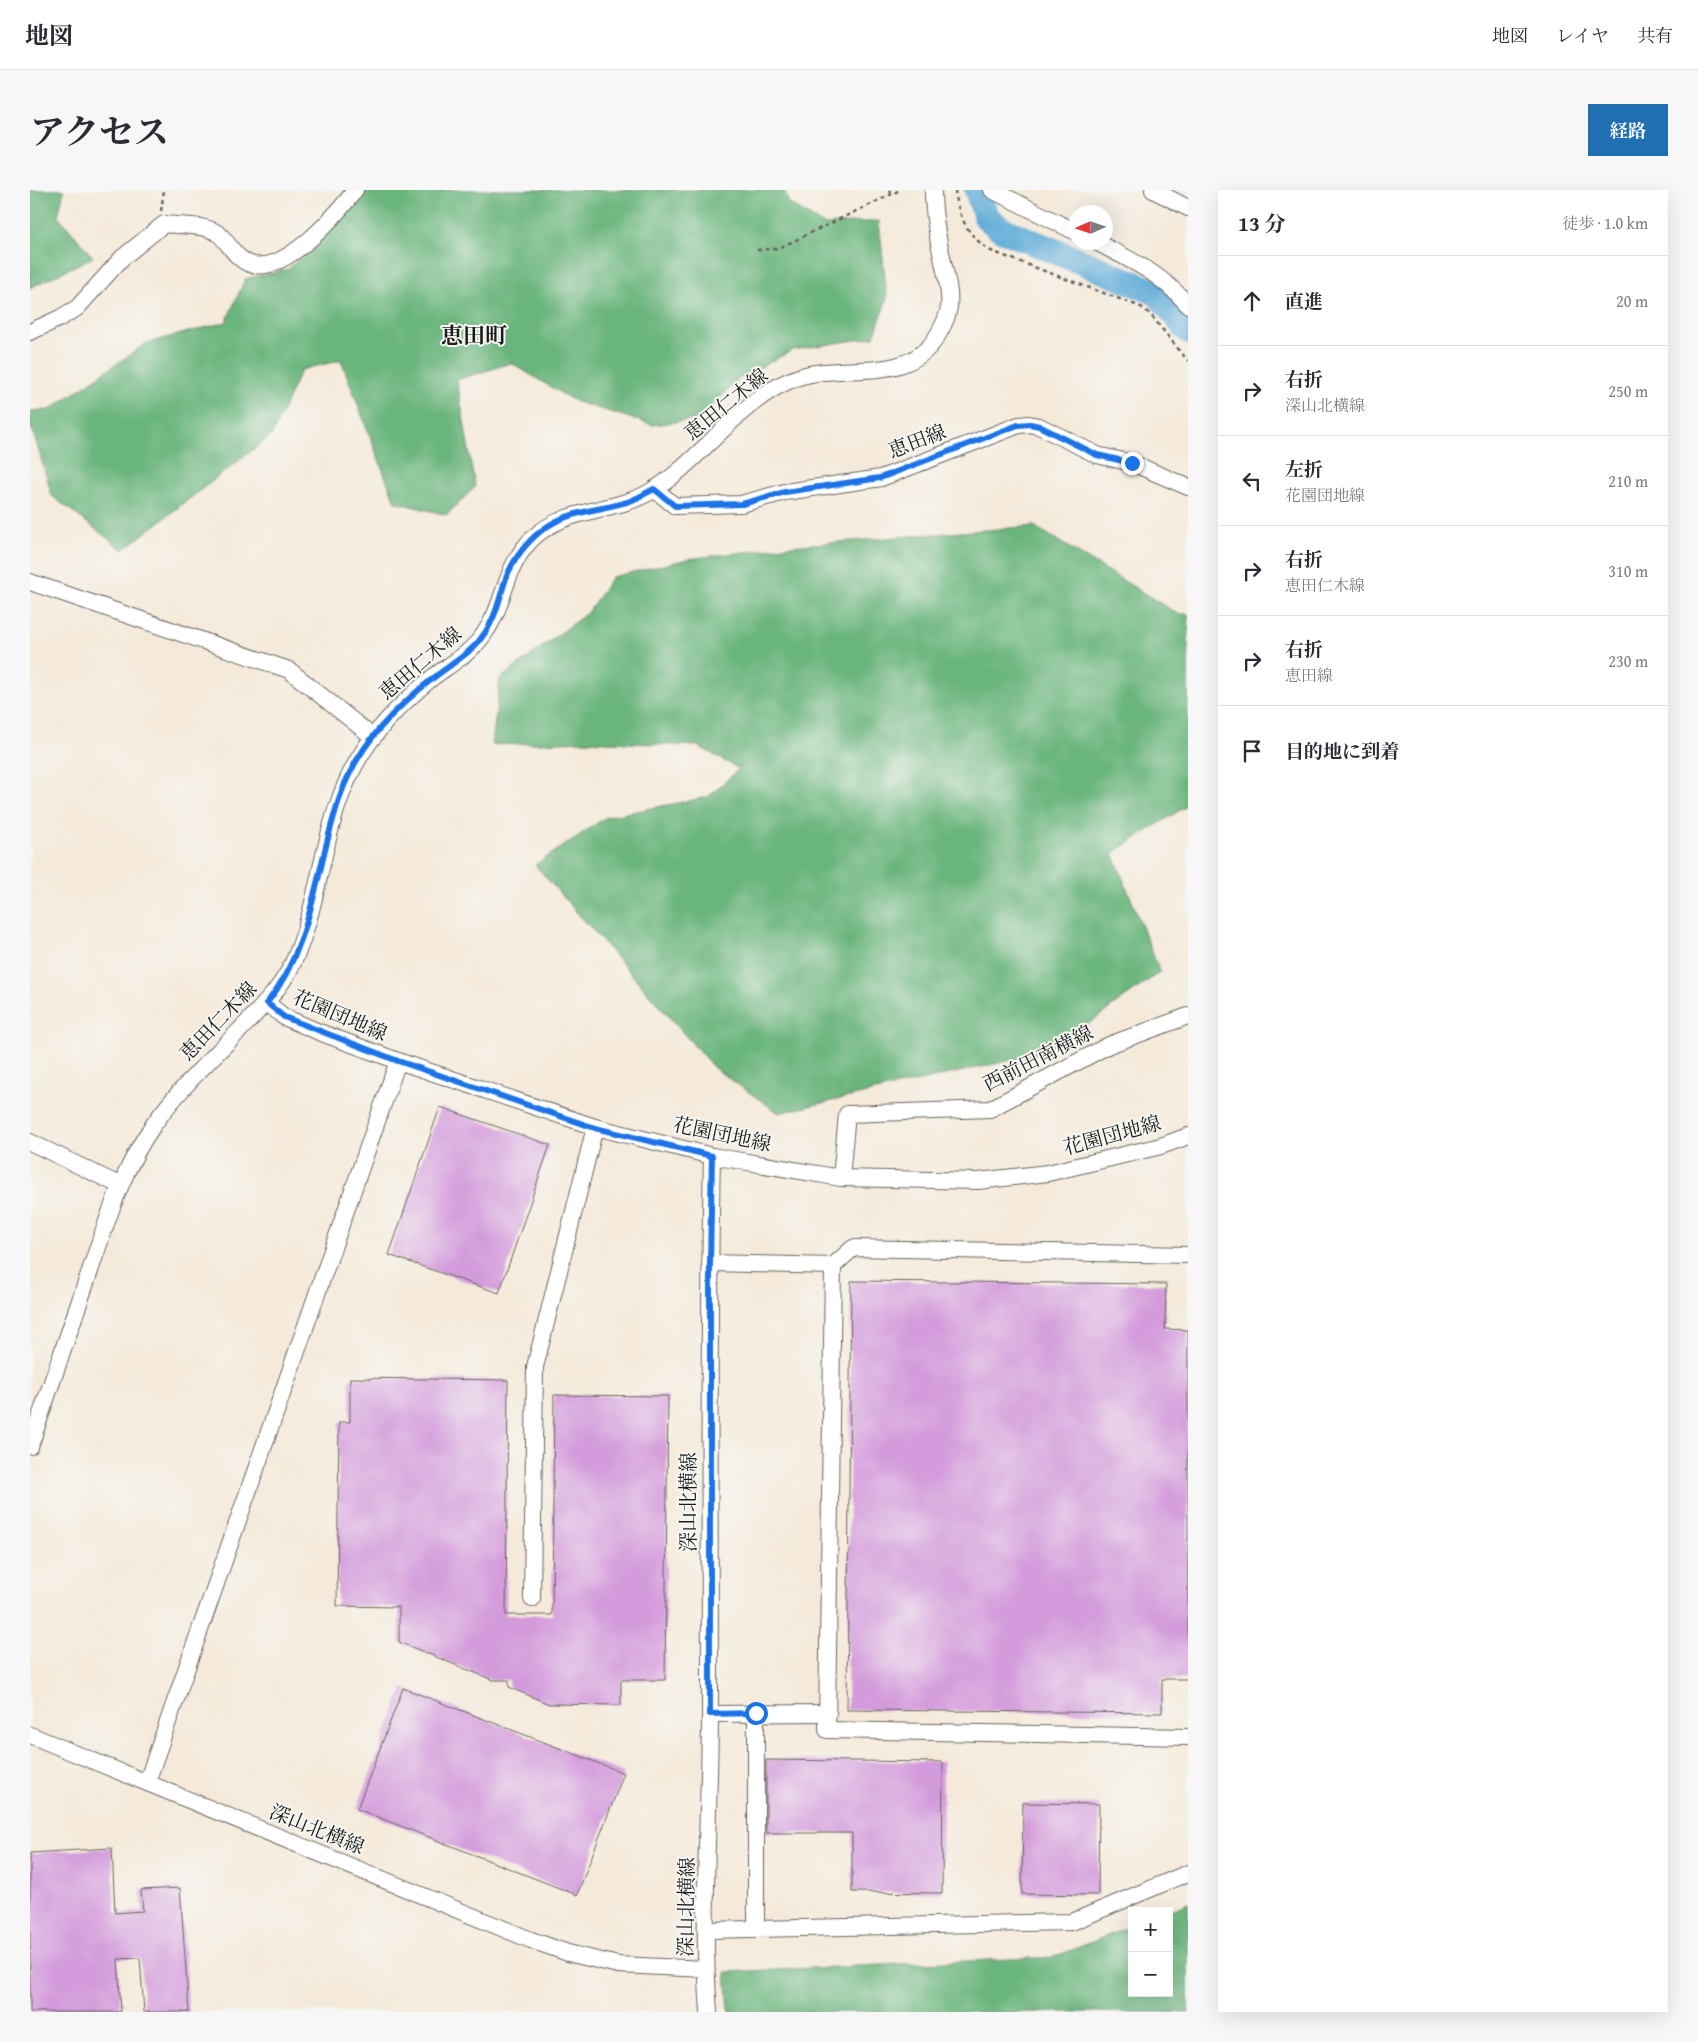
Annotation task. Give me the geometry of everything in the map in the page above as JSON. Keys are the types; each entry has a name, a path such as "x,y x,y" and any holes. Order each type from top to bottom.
{"street":[{"path":"30,332 76,308 122,258 164,224 211,230 220,236 241,260 251,265 261,266 281,260 291,254 336,216 355,190"},
{"name":"恵田仁木線","path":"30,1446 119,1185 154,1125 196,1075 267,1003 279,988 302,940 342,791 362,752 405,700 465,654 482,638 494,619 506,578 516,558 530,540 548,525 568,516 630,501 654,489 752,405 782,384 799,376 886,369 905,364 918,357 932,344 940,332 949,306 948,288 933,206 933,190"},
{"path":"992,190 1068,228"},
{"path":"1153,190 1188,208"},
{"path":"1111,250 1156,274 1172,287 1188,305"},
{"name":"恵田線","path":"654,489 675,506 742,504 785,492 880,478 1018,425 1030,424 1039,426 1097,455 1132,463 1188,487"},
{"path":"30,582 289,670 373,737"},
{"name":"花園団地線","path":"267,1003 284,1017 398,1061 595,1128 712,1156 841,1178 978,1180 1048,1173 1153,1148 1188,1136"},
{"name":"西前田南横線","path":"841,1178 847,1114 990,1109 1109,1045 1188,1016"},
{"path":"147,1782 398,1061"},
{"path":"532,1599 535,1367 595,1128"},
{"path":"30,1142 119,1185"},
{"name":"深山北横線","path":"30,1735 531,1940 568,1953 618,1965 706,1968 710,1714 710,1263 712,1156"},
{"path":"710,1263 833,1266 853,1248 1188,1254"},
{"path":"833,1266 827,1730 1188,1737"},
{"path":"756,1713 756,1929"},
{"path":"710,1714 828,1713"},
{"path":"706,1930 1072,1922 1188,1872"},
{"path":"706,1968 709,2012"}],"path":[{"path":"164,190 160,217 164,224"},
{"path":"889,190 892,194"},
{"path":"757,250 779,248 900,190"},
{"path":"955,190 958,212 964,223 982,245 991,251 1141,307 1150,314 1188,361"}],"green space":[{"path":"30,190 64,190 58,216 93,257 30,288"},
{"path":"367,190 784,190 789,203 824,225 879,221 887,298 874,337 793,350 740,378 698,419 653,425 574,401 511,363 457,380 475,487 447,515 395,502 341,360 301,370 272,435 123,550 52,496 32,428 30,429 30,411 49,410 147,343 226,322 245,279 288,269"},
{"path":"1034,526 1178,614 1188,614 1188,805 1113,853 1160,972 1051,1051 779,1113 714,1068 535,865 606,817 708,797 739,769 698,746 584,741 492,745 500,679 588,612 612,577 688,559 790,546"},
{"path":"1188,1903 1188,2012 729,2012 726,1972 1054,1957 1128,1928 1128,1997 1173,1997 1173,1909"}],"building":[{"path":"440,1107 550,1145 499,1293 389,1255"},
{"path":"851,1281 1166,1284 1165,1329 1188,1330 1188,1679 1162,1679 1162,1713 847,1710"},
{"path":"350,1378 508,1380 506,1615 552,1615 554,1395 668,1396 665,1680 621,1680 621,1705 549,1704 509,1687 509,1680 493,1680 399,1642 399,1607 337,1606 339,1422 350,1422"},
{"path":"403,1688 624,1773 577,1895 357,1809"},
{"path":"766,1760 943,1762 942,1893 852,1892 852,1833 766,1833"},
{"path":"1023,1803 1099,1804 1098,1895 1022,1894"},
{"path":"112,1848 115,1913 143,1911 141,1890 180,1888 189,2012 144,2012 140,1958 118,1959 121,2012 30,2012 30,1853"}],"waterway":[{"path":"977,190 986,217 1001,229 1157,293 1188,331"}],"district":[{"name":"恵田町","path":"474,335"}],"route":[{"path":"756,1713 710,1714 710,1263 712,1156 595,1128 398,1061 284,1017 267,1003 279,988 302,940 342,791 362,752 388,718 405,700 465,654 482,638 494,619 506,578 516,558 530,540 548,525 568,516 630,501 654,489 675,506 742,504 785,492 880,478 1018,425 1030,424 1039,426 1097,455 1132,463"}]}
